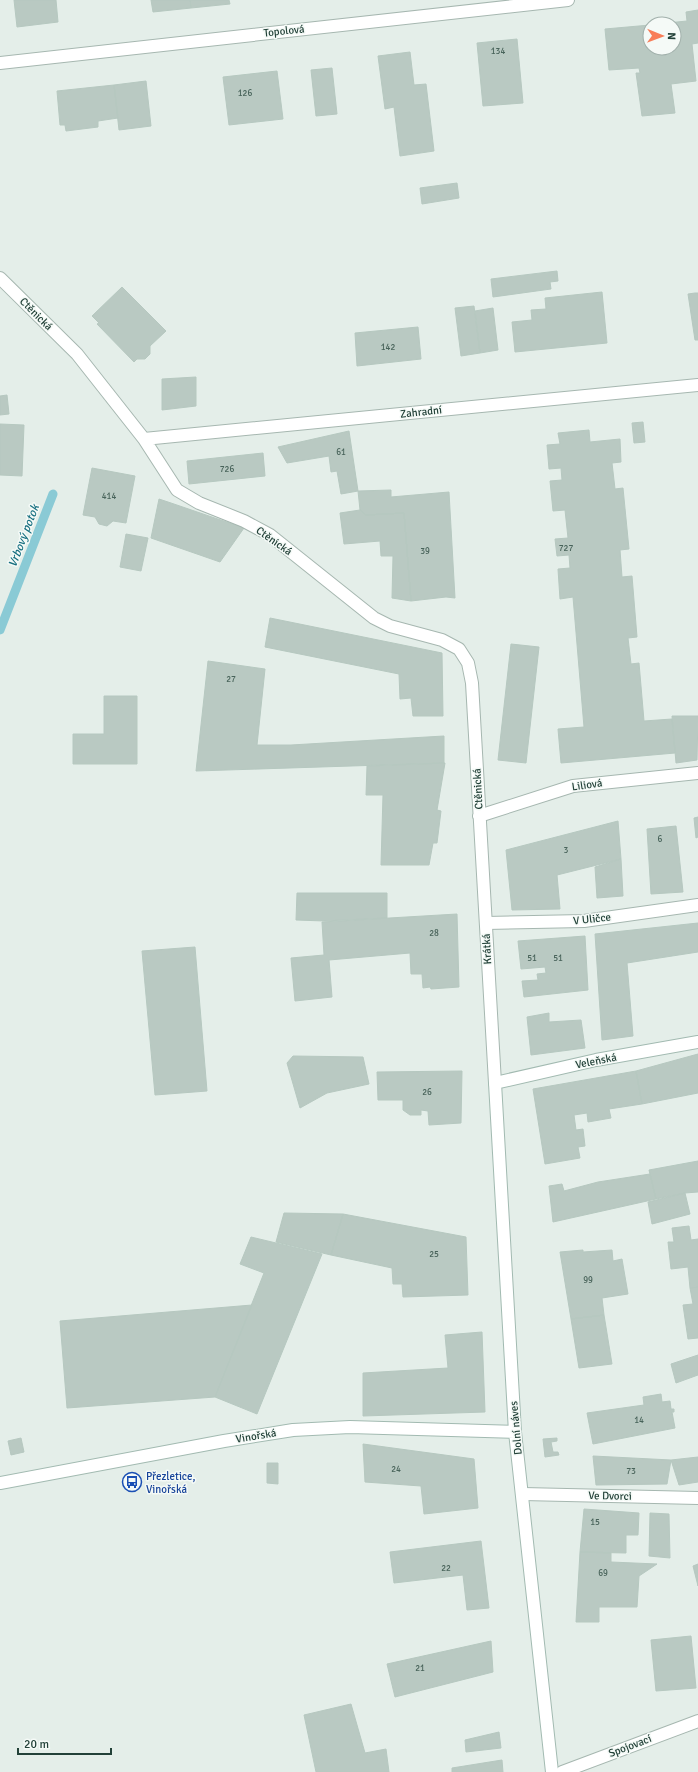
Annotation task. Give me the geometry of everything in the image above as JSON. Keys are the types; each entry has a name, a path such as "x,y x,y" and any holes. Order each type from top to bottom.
{"street":[{"name":"Topolová","path":"0,62 568,0"},
{"name":"Ctěnická","path":"0,278 77,354 144,439 177,490 199,503 244,521 270,535 374,618 390,626 442,640 459,649 468,663 472,683 479,816"},
{"name":"Zahradní","path":"144,439 698,385"},
{"name":"Liliová","path":"479,816 573,786 698,773"},
{"name":"Krátká","path":"479,816 495,1083"},
{"name":"V Uličce","path":"486,923 584,921 698,905"},
{"name":"Veleňská","path":"495,1083 596,1060 698,1042"},
{"name":"Dolní náves","path":"495,1083 515,1432 523,1494 552,1772"},
{"name":"Vinořská","path":"0,1483 217,1442 293,1430 350,1427 515,1432"},
{"name":"Ve Dvorci","path":"523,1494 698,1498"},
{"name":"Spojovací","path":"562,1772 698,1721"}],"building":[{"path":"14,0 56,0 58,22 17,27"},
{"path":"151,0 190,0 191,8 153,12"},
{"path":"190,0 229,0 230,4 191,8"},
{"path":"698,10 698,43 692,44 696,81 671,84 675,113 642,116 636,73 640,73 639,68 609,70 605,29 642,26 642,56 682,56 682,22 687,21 686,12"},
{"path":"517,39 523,103 483,106 477,43"},
{"path":"410,52 414,85 426,84 434,151 400,156 394,107 385,109 378,56"},
{"path":"332,68 337,114 316,116 311,70"},
{"path":"277,71 283,119 229,125 223,77"},
{"path":"146,81 151,126 119,130 114,85"},
{"path":"114,85 118,118 98,121 98,127 66,131 65,125 60,125 57,91"},
{"path":"457,183 459,198 422,204 420,188"},
{"path":"557,271 558,281 550,282 551,289 493,297 491,279"},
{"path":"122,287 166,331 150,346 150,354 145,359 137,359 134,362 97,324 99,323 92,316"},
{"path":"602,292 607,343 515,352 512,322 532,320 531,310 546,309 545,298"},
{"path":"698,293 698,340 695,340 688,294"},
{"path":"474,306 480,353 461,356 455,308"},
{"path":"493,308 498,350 480,353 475,311"},
{"path":"418,327 421,359 357,366 355,333"},
{"path":"196,377 196,406 162,410 162,379"},
{"path":"7,395 9,414 0,415 0,396"},
{"path":"643,422 645,442 634,443 632,423"},
{"path":"0,424 24,425 22,476 0,475"},
{"path":"589,430 590,442 620,439 621,462 612,463 615,489 623,488 629,549 620,550 622,577 632,576 637,637 628,638 631,664 639,663 644,721 672,719 675,753 561,763 558,729 584,727 573,597 560,599 558,569 570,568 569,555 557,556 555,539 568,538 565,510 553,511 550,481 562,480 561,468 549,469 547,445 560,444 558,433"},
{"path":"349,431 358,491 341,494 337,471 331,472 329,456 287,463 278,447"},
{"path":"263,453 265,476 189,484 187,461"},
{"path":"92,468 135,476 126,523 113,521 107,526 99,524 95,517 83,515"},
{"path":"391,490 391,497 449,492 455,598 446,597 411,601 404,513 366,515 360,510 358,491"},
{"path":"159,499 244,528 220,562 151,538"},
{"path":"360,510 366,515 404,513 411,601 392,598 393,556 381,556 380,541 344,544 340,513"},
{"path":"126,534 148,538 141,571 120,567"},
{"path":"270,618 442,653 443,716 413,716 411,698 400,699 399,674 265,647"},
{"path":"511,644 539,647 526,763 498,760"},
{"path":"208,661 265,669 257,745 291,745 444,736 444,763 196,771"},
{"path":"104,696 137,696 137,764 73,764 73,734 104,734"},
{"path":"672,716 698,716 697,760 676,763"},
{"path":"445,763 437,810 441,811 437,843 433,843 429,865 381,865 383,795 366,795 367,766"},
{"path":"698,817 698,837 696,838 694,818"},
{"path":"618,821 621,859 557,875 560,909 512,910 506,850"},
{"path":"676,826 683,892 651,894 647,829"},
{"path":"621,859 623,896 597,898 595,867"},
{"path":"297,893 387,893 387,918 325,921 296,920"},
{"path":"457,914 459,987 431,989 430,987 423,988 422,974 411,974 410,953 329,960 332,997 295,1001 291,958 324,955 322,922"},
{"path":"698,923 698,952 627,963 633,1036 602,1040 595,934"},
{"path":"585,936 588,990 524,997 522,981 538,980 537,974 546,973 545,967 521,969 518,941"},
{"path":"195,947 207,1091 155,1095 142,951"},
{"path":"549,1013 549,1022 581,1020 585,1048 531,1055 527,1017"},
{"path":"698,1054 698,1093 642,1104 636,1071"},
{"path":"293,1056 363,1057 369,1084 327,1093 300,1108 287,1063"},
{"path":"462,1071 461,1123 429,1125 428,1111 421,1110 421,1115 410,1115 403,1110 403,1100 378,1100 377,1072"},
{"path":"636,1071 642,1104 609,1109 611,1118 588,1122 587,1113 574,1115 576,1130 583,1129 585,1146 578,1147 580,1158 545,1164 533,1089"},
{"path":"698,1161 698,1192 656,1199 649,1170"},
{"path":"650,1174 656,1199 553,1222 549,1186 562,1184 564,1191 598,1182"},
{"path":"685,1193 690,1214 652,1224 648,1202"},
{"path":"284,1213 343,1214 331,1255 276,1242"},
{"path":"343,1214 466,1237 468,1295 403,1297 402,1284 393,1284 392,1268 331,1255"},
{"path":"689,1226 691,1240 698,1239 698,1287 690,1288 688,1267 671,1269 668,1242 674,1242 672,1228"},
{"path":"251,1237 322,1254 257,1414 215,1397 264,1273 240,1264"},
{"path":"583,1250 583,1252 612,1250 613,1261 622,1259 628,1294 602,1298 604,1315 571,1319 560,1252"},
{"path":"698,1287 698,1338 688,1339 683,1305 693,1304 690,1288"},
{"path":"252,1305 215,1397 67,1408 60,1321"},
{"path":"604,1315 612,1364 579,1368 571,1319"},
{"path":"482,1332 485,1412 363,1416 363,1373 448,1368 445,1335"},
{"path":"698,1355 698,1375 676,1383 671,1364"},
{"path":"661,1394 662,1402 670,1401 671,1409 674,1409 674,1412 672,1412 675,1428 593,1444 587,1413 644,1405 643,1397"},
{"path":"21,1438 24,1452 11,1455 8,1441"},
{"path":"557,1438 557,1441 551,1442 553,1452 558,1452 559,1455 545,1457 543,1439"},
{"path":"363,1444 474,1459 478,1508 424,1514 421,1486 365,1482"},
{"path":"593,1456 671,1460 667,1484 596,1485"},
{"path":"698,1457 698,1482 679,1485 671,1460"},
{"path":"267,1463 278,1463 278,1484 267,1483"},
{"path":"584,1509 639,1513 638,1535 626,1535 626,1553 580,1552"},
{"path":"650,1513 669,1514 670,1558 649,1556"},
{"path":"481,1541 489,1608 467,1610 463,1575 394,1583 390,1552"},
{"path":"580,1552 611,1553 611,1562 657,1564 639,1576 637,1607 599,1607 599,1622 576,1622"},
{"path":"698,1564 698,1586 693,1566"},
{"path":"691,1636 696,1688 656,1691 651,1640"},
{"path":"491,1641 493,1672 395,1697 387,1664"},
{"path":"351,1704 365,1753 386,1749 389,1772 316,1772 304,1715"},
{"path":"499,1732 501,1748 466,1752 465,1740"},
{"path":"502,1760 503,1772 452,1772 452,1768"}],"waterway":[{"name":"Vrbový potok","path":"0,630 53,494"}],"place":[{"name":"Přezletice, Vinořská","path":"132,1482"}]}
